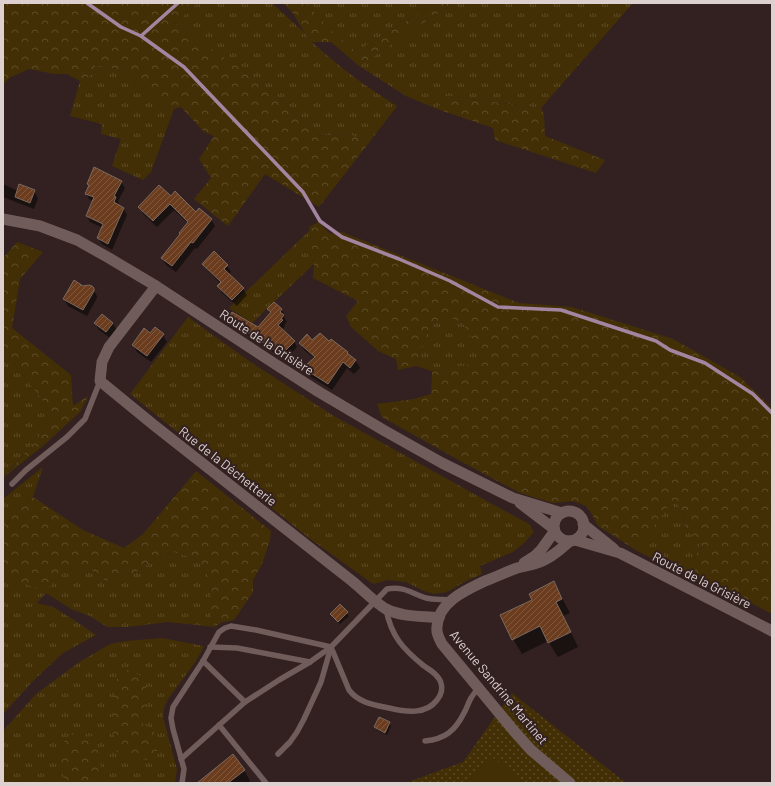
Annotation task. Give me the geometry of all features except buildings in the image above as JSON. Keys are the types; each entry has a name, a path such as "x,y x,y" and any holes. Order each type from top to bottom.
{"street":[{"name":"Route de la Grisière","path":"3,219 40,226 77,240 156,286 358,416 442,463 513,498 562,513 568,511 573,512 582,519 584,524 620,553 772,631"},
{"path":"100,381 102,362 109,347 156,286"},
{"name":"Rue de la Déchetterie","path":"100,381 386,609 409,615 438,618"},
{"name":"Route de la Grisière","path":"513,498 554,530 557,536 561,539 565,541 573,540 620,553"},
{"path":"517,568 541,550 554,530 555,519 562,513"},
{"path":"438,618 443,609 452,600 466,590 517,568 548,559 582,533 584,524"},
{"name":"Avenue Sandrine Martinet","path":"438,618 436,626 437,635 442,644 531,750 570,783"}],"lane":[{"path":"12,484 26,470 67,438 85,419 100,381"},
{"path":"181,758 245,702 310,662 331,647 387,589 404,589 428,598 452,600"},
{"path":"331,647 349,690 359,699 370,704 408,712 428,708 440,697 442,690 441,683 438,677 416,660 396,637 388,621 386,609"},
{"path":"182,783 184,769 171,718 173,707 203,661 219,632 231,626 256,630 331,647"},
{"path":"210,647 237,648 310,662"},
{"path":"278,754 290,742 304,719 321,682 331,647"},
{"path":"203,661 245,702"},
{"path":"425,741 442,738 458,724 478,688"},
{"path":"219,725 266,783"}],"green space":[{"path":"3,3 197,3 175,24 259,81 320,136 348,133 368,144 319,207 265,174 228,226 194,199 211,178 199,159 214,136 204,132 181,107 174,109 117,69 95,65 93,74 80,81 67,74 54,74 29,69 9,78 3,85"},
{"path":"197,3 272,3 333,61 365,85 397,106 368,144 348,133 320,136 259,81 175,24"},
{"path":"283,3 306,3 334,33 356,52 436,3 452,3 359,66 331,42 312,42 292,12"},
{"path":"306,3 436,3 356,52 334,33"},
{"path":"452,3 633,3 541,108 447,96 437,109 406,96 359,66"},
{"path":"95,65 117,69 174,109 151,172 143,180 112,166 121,139 101,134 102,124 70,116 80,81 93,74"},
{"path":"447,96 541,108 544,115 545,136 605,160 596,173 495,140 493,128 437,109"},
{"path":"319,222 330,234 342,232 519,303 572,307 673,339 740,377 772,408 772,614 736,595 693,578 693,562 701,543 685,529 683,511 673,500 637,551 597,525 586,506 573,501 553,503 520,493 382,417 377,404 414,399 431,394 432,371 480,363 483,355 462,322 444,316 429,327 416,366 398,370 396,359 378,351 351,327 346,316 358,301 313,278 314,264 309,227"},
{"path":"310,230 314,264 252,323 229,308"},
{"path":"17,242 43,252 20,279 12,328 71,375 73,406 88,396 80,412 44,445 3,478 38,438 52,413 3,348 3,258"},
{"path":"444,316 462,322 483,355 481,363 432,371 416,366 429,327"},
{"path":"188,317 249,361 334,416 529,524 534,532 513,552 480,566 482,574 447,592 434,594 406,582 388,580 373,584 309,538 130,394"},
{"path":"3,348 52,413 38,438 3,477"},
{"path":"43,467 33,497 19,509 3,527 3,499"},
{"path":"196,471 271,531 270,540 262,564 253,580 253,592 234,620 222,622 215,627 211,615 211,589 207,573 197,559 174,552 154,560 135,573 121,574 106,581 91,570 66,566 46,592 17,581 6,573 3,566 3,527 19,509 33,497 83,530 124,548 143,534"},
{"path":"673,499 683,511 685,529 701,543 693,562 693,578 637,551"},
{"path":"174,552 197,559 207,573 211,589 211,615 215,627 168,622 127,627 107,627 90,616 71,609 46,593 37,603 53,607 96,635 63,653 33,681 3,714 3,566 6,573 66,565 91,570 106,581 121,574 135,573 154,560"},
{"path":"162,638 204,646 196,661 168,699 164,708 163,717 177,769 175,783 3,783 3,731 36,694 78,663 110,644","holes":["147,695 136,758 127,751"]},
{"path":"128,670 145,678 147,695 143,724 154,730 157,751 148,760 136,758 127,751 117,752 113,732 114,682"},
{"path":"512,693 626,783 410,783 411,781 463,762"},
{"path":"73,733 82,737 95,736 101,766 93,783 65,783 61,767 60,754 65,740"},
{"path":"490,755 524,783 468,783"}],"waterway":[{"path":"87,3 121,27 141,36 184,67 303,192 320,221 342,237 450,281 498,307 561,310 656,341 670,350 705,363 753,394 772,413"},
{"path":"141,36 178,3"}]}
